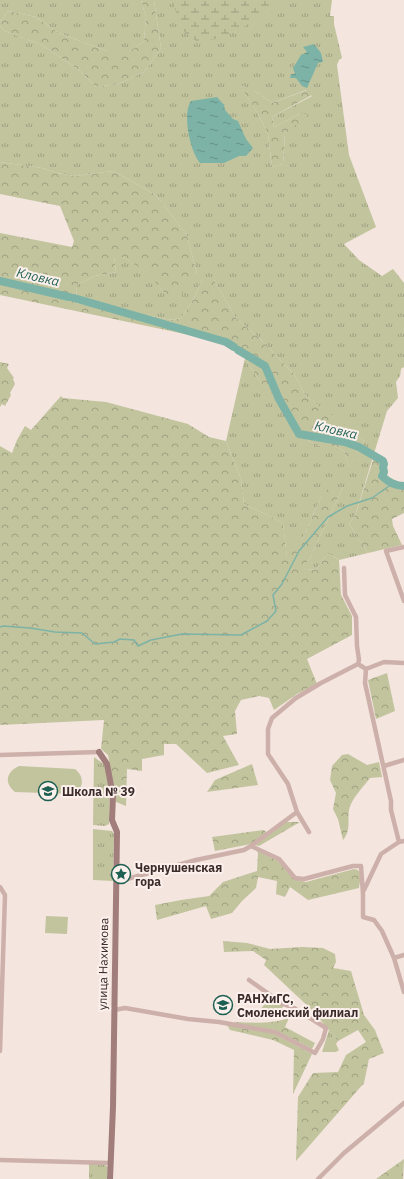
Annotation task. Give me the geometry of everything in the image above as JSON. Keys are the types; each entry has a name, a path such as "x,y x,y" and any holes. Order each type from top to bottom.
{"street":[{"path":"404,547 386,551 404,601"},
{"path":"344,568 345,595 356,617 358,664"},
{"path":"366,669 384,662 404,663"},
{"path":"358,664 366,669"},
{"path":"309,832 297,812 288,784 268,754 268,729 272,718 296,698 358,664"},
{"path":"366,669 365,683 392,801 391,810 399,842"},
{"path":"0,755 100,752"},
{"name":"улица Нахимова","path":"100,752 107,764 113,796 112,820 117,832 113,1107 110,1179"},
{"path":"384,766 404,760"},
{"path":"116,882 196,860 244,850 252,846 297,812"},
{"path":"363,894 381,854 399,842 404,841"},
{"path":"252,846 279,859 295,878 304,880 353,866 361,866 363,917 374,920 382,931 394,958 404,992"},
{"path":"0,887 5,895 0,1013 0,1051"},
{"path":"394,958 404,955"},
{"path":"114,1010 125,1008 275,1032 315,1053 323,1039 326,1028 294,1008 283,1004 249,980"},
{"path":"318,1179 344,1153 404,1103"},
{"path":"0,1160 110,1163"}],"green space":[{"path":"0,0 141,0 146,17 144,41 130,51 107,51 59,33 36,17 8,11 0,22"},
{"path":"141,0 154,0 161,48 144,72 118,84 96,87 79,70 42,45 5,31 0,26 0,22 8,11 36,17 59,33 107,51 130,51 144,41 146,17"},
{"path":"154,0 332,0 330,16 334,16 334,24 342,58 339,60 337,65 349,155 376,227 344,244 359,260 382,276 393,269 404,283 404,367 401,369 400,376 396,382 398,398 387,411 355,516 349,524 368,553 339,560 327,554 316,570 301,567 309,560 343,487 321,497 302,540 287,558 283,523 244,504 241,479 226,441 245,358 258,379 309,441 319,446 335,446 344,451 349,467 364,441 305,395 293,373 259,338 236,318 214,280 202,280 193,300 181,318 173,320 76,303 77,285 95,276 116,272 114,257 123,257 148,273 163,291 175,276 197,274 187,235 156,195 113,171 75,176 57,173 42,168 0,162 0,26 5,31 42,45 79,70 96,87 118,84 144,72 161,48","holes":["240,85 260,94 272,103 306,90 312,96 272,117 274,127 301,113 285,134 283,164 272,167 268,134"]},
{"path":"177,0 278,0 273,11 234,32 217,39 196,41 182,30 174,6"},
{"path":"239,84 260,94 272,103 307,90 312,95 272,117 274,127 301,113 308,115 285,134 283,164 272,167 268,134 259,116"},
{"path":"0,162 42,168 57,173 75,176 113,171 156,195 187,235 197,274 189,284 175,276 183,290 181,303 163,291 147,273 123,257 114,257 116,272 95,276 77,285 76,303 173,320 181,318 193,300 202,280 214,280 236,318 259,338 293,373 305,395 364,441 349,468 344,451 335,446 319,446 309,441 279,406 258,379 245,358 232,344 0,295 0,233 72,247 74,241 60,206 0,194"},
{"path":"0,362 9,364 7,368 14,378 15,384 5,406 2,404 0,407"},
{"path":"61,396 63,398 106,402 188,424 209,437 226,441 241,479 244,504 283,523 287,557 290,542 302,540 321,497 330,487 343,487 309,560 302,567 316,570 327,554 339,560 341,595 352,616 352,635 307,659 317,684 297,694 274,710 269,698 259,696 241,700 235,711 237,734 223,736 239,765 207,773 176,744 164,744 164,755 142,759 142,771 127,769 126,806 116,802 108,755 101,749 104,720 0,725 0,446 12,453 25,426 31,430"},
{"path":"375,454 384,460 386,476 401,483 404,482 404,513 392,519 393,526 402,545 368,553 349,524 355,516"},
{"path":"387,673 395,711 376,719 368,680"},
{"path":"348,754 367,765 379,762 382,777 370,778 357,794 349,808 348,831 343,840 338,819 333,809 336,793 330,780 332,766 342,755"},
{"path":"94,757 105,765 110,796 109,824 105,826 93,825"},
{"path":"252,764 258,785 207,792 215,780"},
{"path":"19,766 75,769 82,779 82,783 77,792 73,794 15,792 9,785 8,778 11,771"},
{"path":"286,822 300,822 259,846 255,845"},
{"path":"93,829 112,831 114,834 113,881 93,880"},
{"path":"264,830 267,833 251,844 215,851 212,837"},
{"path":"256,850 277,860 295,879 306,882 354,869 358,870 361,874 359,888 308,900 290,887 285,897 276,894 277,881 258,877 256,888 232,913 211,919 206,906 157,920 155,905 209,896 223,882 257,871 258,853"},
{"path":"46,916 68,917 67,934 45,933"},
{"path":"223,941 247,943 270,949 302,947 323,948 335,954 336,962 333,968 351,971 364,1015 375,1030 384,1053 369,1059 364,1083 296,1161 298,1097 313,1073 338,1072 346,1055 366,1042 358,1030 338,1041 312,1010 264,965 266,960 253,951 224,952"},
{"path":"270,998 284,1005 280,1011 288,1014 280,1017 252,1019"},
{"path":"289,1018 285,1027 315,1043 312,1049 275,1030 234,1023 269,1022"},
{"path":"227,1025 273,1033 312,1054 293,1094 294,1050 273,1040 230,1030"},
{"path":"329,1030 338,1041 336,1044 339,1050 336,1052 322,1052"},
{"path":"404,1159 403,1179 376,1179"},
{"path":"89,1163 104,1164 108,1167 107,1179 89,1179"}],"water":[{"path":"314,44 321,53 323,62 318,63 307,88 302,86 296,78 290,78 291,74 295,74 293,68 301,55 307,52 303,47"},
{"path":"217,97 224,105 225,110 233,119 238,121 246,139 253,148 246,156 239,156 224,163 200,163 190,142 187,123 188,107 191,101"}],"waterway":[{"name":"Кловка","path":"0,281 69,297"},
{"name":"Кловка","path":"74,298 226,342 234,347"},
{"name":"Кловка","path":"238,350 265,366 279,399 299,434 345,442 359,447 383,461 384,472 382,476 395,485 404,486"},
{"path":"0,627 3,626 55,632 82,633 95,644 114,642 120,639 134,640 138,646 151,640 182,634 241,635 267,621 276,611 273,595 282,584 299,551 328,517 347,506 372,498 392,484"}],"place":[{"name":"Школа № 39","path":"48,791"},
{"name":"Чернушенская гора","path":"121,874"},
{"name":"РАНХиГС, Смоленский филиал","path":"223,1005"}]}
